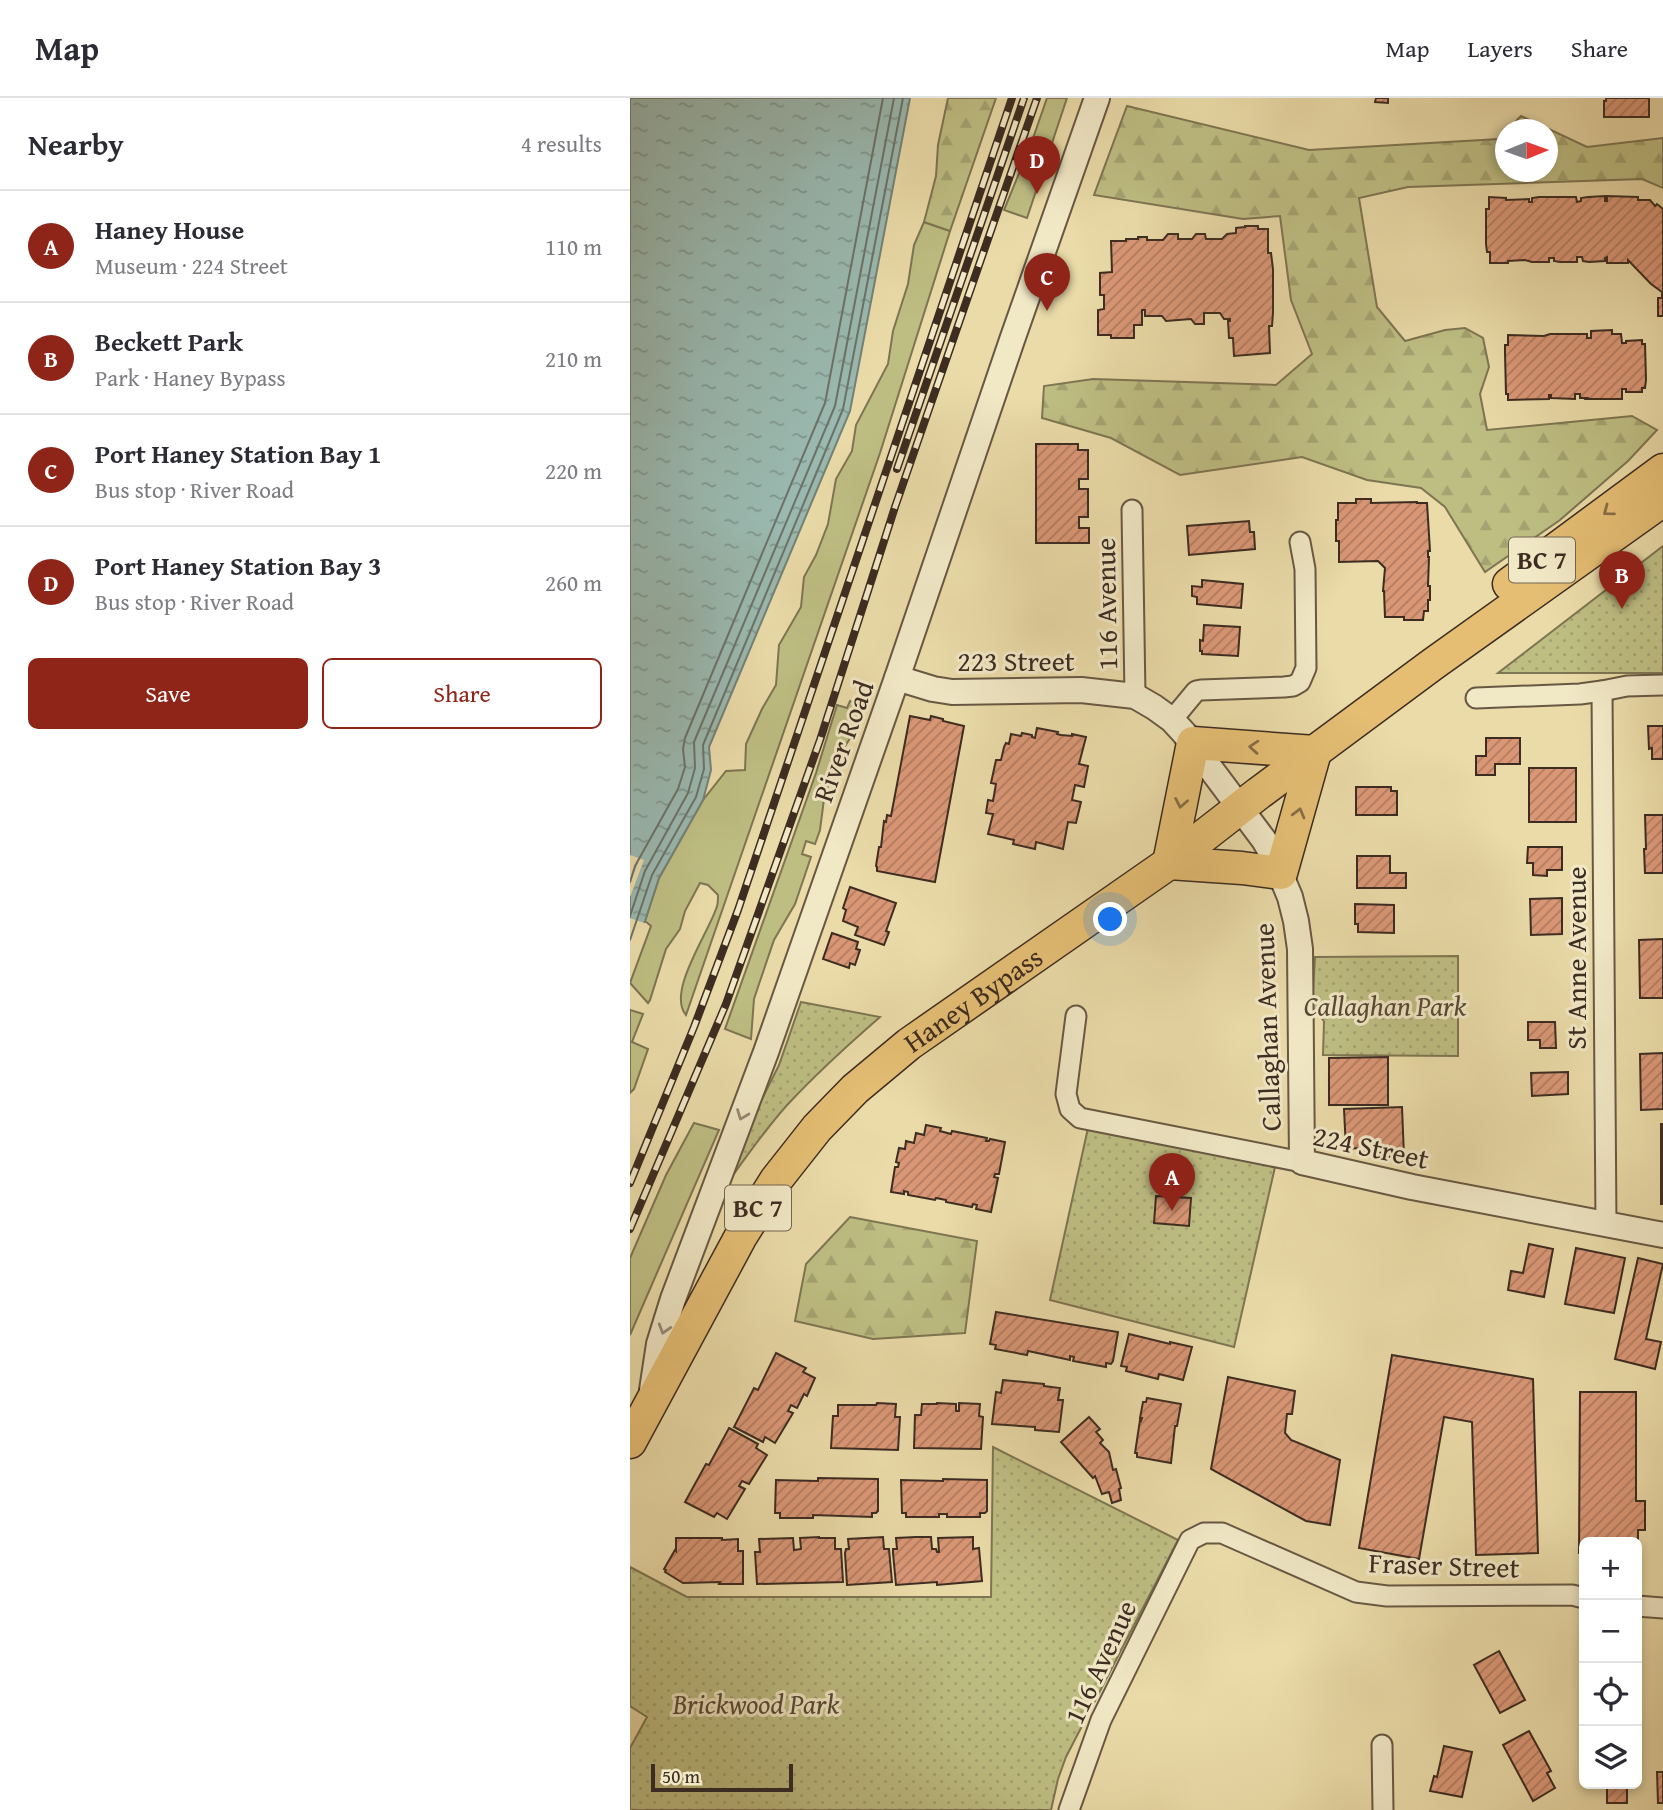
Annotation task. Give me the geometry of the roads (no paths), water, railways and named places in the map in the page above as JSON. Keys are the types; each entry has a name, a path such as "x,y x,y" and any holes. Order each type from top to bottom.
{"highway":[{"name":"Haney Bypass","path":"1433,664 1509,584 1663,470"},
{"name":"Haney Bypass","path":"630,1442 741,1236 776,1180 817,1128 855,1090 909,1044 1169,863 1433,664 1663,500"},
{"path":"1193,743 1315,752 1282,873 1169,863 1193,743"}],"street":[{"name":"River Road","path":"649,1405 659,1344 673,1299 766,1052 1097,98"},
{"name":"116 Avenue","path":"1132,510 1135,696"},
{"path":"1172,720 1191,695 1201,690 1284,688 1300,682 1306,668 1306,656 1305,569 1300,542"},
{"name":"223 Street","path":"897,678 952,692 1081,690 1135,696"},
{"path":"1476,698 1580,694 1627,686 1663,685"},
{"name":"St Anne Avenue","path":"1602,691 1606,1224"},
{"name":"Callaghan Avenue","path":"1135,696 1172,720 1193,743 1264,840 1282,873 1296,921 1300,949 1302,1162"},
{"name":"224 Street","path":"1076,1016 1066,1094 1069,1109 1080,1118 1412,1187 1663,1235"},
{"name":"Fraser Street","path":"1190,1540 1204,1533 1222,1533 1356,1592 1387,1596 1579,1597"},
{"name":"116 Avenue","path":"1069,1810 1101,1720 1190,1540"},
{"path":"1642,1606 1663,1608"},
{"path":"1382,1745 1384,1810"}],"water":[{"path":"630,98 910,98 850,411 709,747 711,770 703,800 659,878 630,959"}],"railway":[{"path":"630,1183 694,1027 738,910 1012,98"},
{"path":"897,469 1024,98"},
{"path":"630,1229 726,1004 820,740 895,507 1037,98"}],"place":[{"name":"Port Haney Station Bay 3","path":"1037,194"},
{"name":"Port Haney Station Bay 1","path":"1047,311"},
{"name":"Beckett Park","path":"1622,609"},
{"name":"Haney House","path":"1172,1211"}],"park label":[{"name":"Callaghan Park","path":"1385,1006"},
{"name":"Brickwood Park","path":"756,1704"}]}
